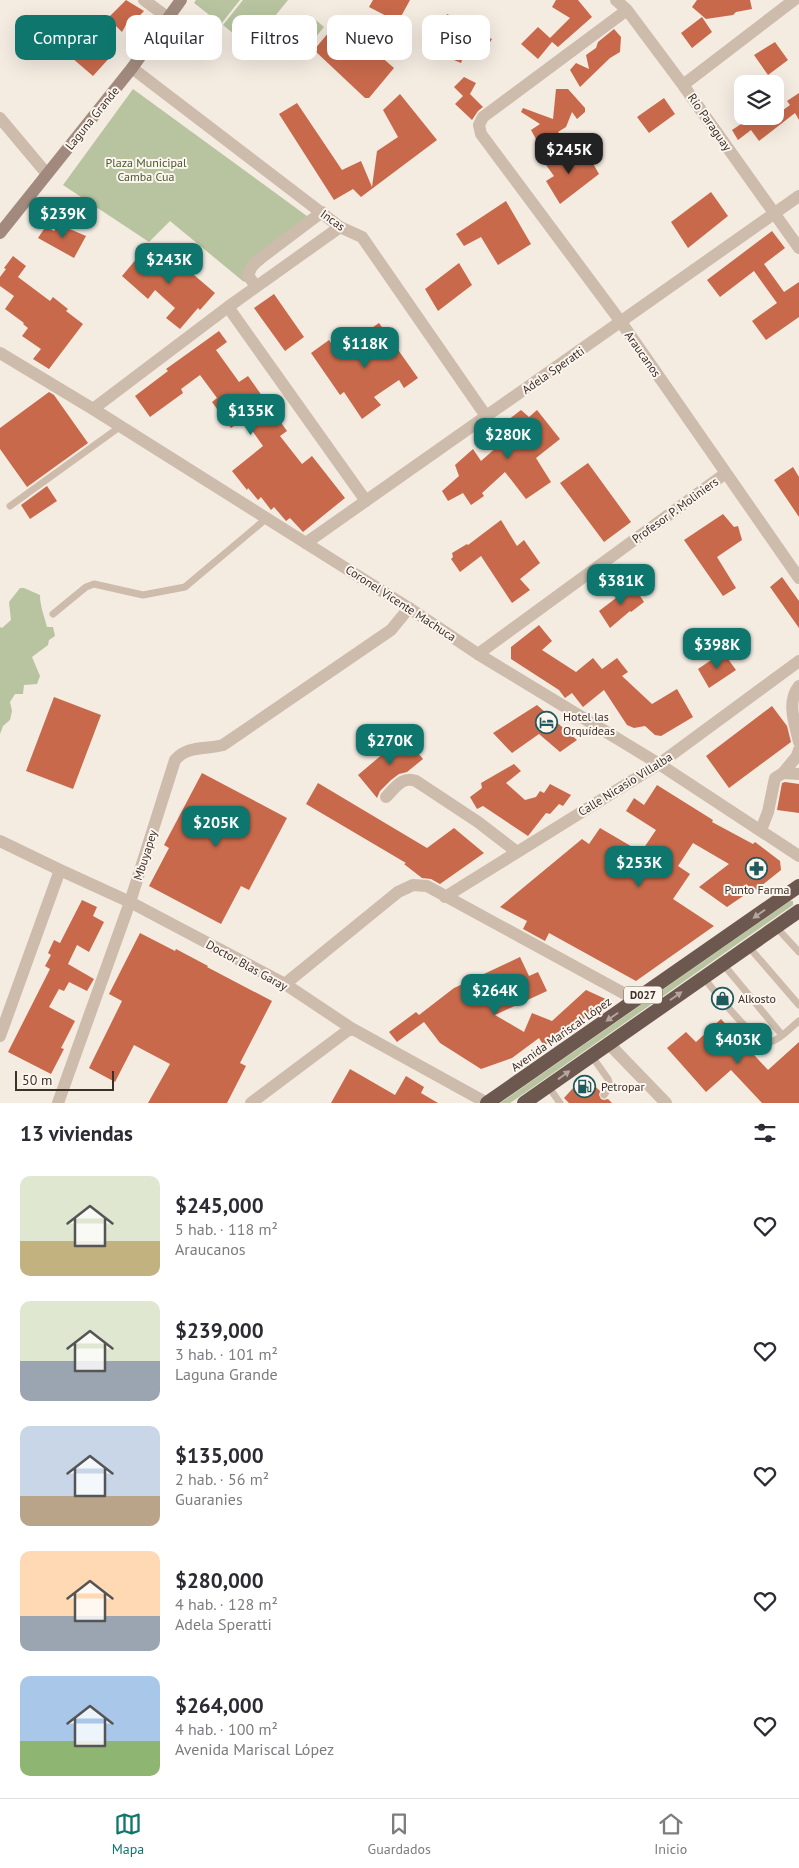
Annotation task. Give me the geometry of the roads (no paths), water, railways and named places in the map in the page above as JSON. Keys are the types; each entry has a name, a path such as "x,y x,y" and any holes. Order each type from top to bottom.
{"highway":[{"name":"Avenida Mariscal López","path":"487,1103 799,886"},
{"name":"D027","path":"524,1103 799,911"}],"main road":[{"name":"Laguna Grande","path":"169,15 180,0"},
{"name":"Laguna Grande","path":"0,234 138,60"}],"street":[{"path":"144,0 163,15"},
{"name":"Río Paraguay","path":"616,0 626,10 683,85 799,248"},
{"path":"683,85 794,0"},
{"name":"Araucanos","path":"626,10 483,117 479,125 481,134 621,322 799,578"},
{"name":"Incas","path":"132,68 340,227 362,237 486,416"},
{"path":"0,118 48,174"},
{"name":"Adela Speratti","path":"306,543 799,196"},
{"path":"256,287 248,275 253,264 322,212"},
{"path":"93,408 228,307 340,227"},
{"path":"228,307 366,501"},
{"name":"Coronel Vicente Machuca","path":"0,353 93,408 478,654 659,764 799,856"},
{"name":"Profesor P. Moliniers","path":"478,654 726,473"},
{"name":"Mbuyapey","path":"58,1103 130,902 175,760 180,754 188,750 214,748 223,745 391,630 408,608"},
{"name":"Calle Nicasio Villalba","path":"446,897 659,764 799,661"},
{"path":"799,686 793,697 792,707 799,742"},
{"path":"761,830 768,812 775,778 783,773 797,756 799,750"},
{"path":"783,773 799,774"},
{"path":"386,796 404,780 409,778 416,781 478,822 516,852"},
{"name":"Doctor Blas Garay","path":"0,841 130,902 285,984 350,1028 487,1103"},
{"path":"0,1036 60,870"},
{"path":"285,984 398,892 413,885 427,886 636,1000"},
{"path":"251,1103 350,1028"},
{"path":"608,1043 666,1103"}],"lane":[{"path":"10,506 120,426"},
{"path":"53,614 86,587 94,584 143,595 184,587 267,518"},
{"path":"776,927 799,952"},
{"path":"748,946 799,1005"},
{"path":"723,964 782,1035"},
{"path":"703,977 758,1038 764,1042 771,1042 799,1021"},
{"path":"591,1055 608,1079 610,1086 604,1095"},
{"path":"548,1086 560,1103"}],"place":[{"name":"Hotel las Orquídeas","path":"547,723"},
{"name":"Punto Farma","path":"757,868"},
{"name":"Alkosto","path":"722,998"},
{"name":"Petropar","path":"585,1086"}],"park label":[{"name":"Plaza Municipal Camba Cua","path":"146,169"}]}
